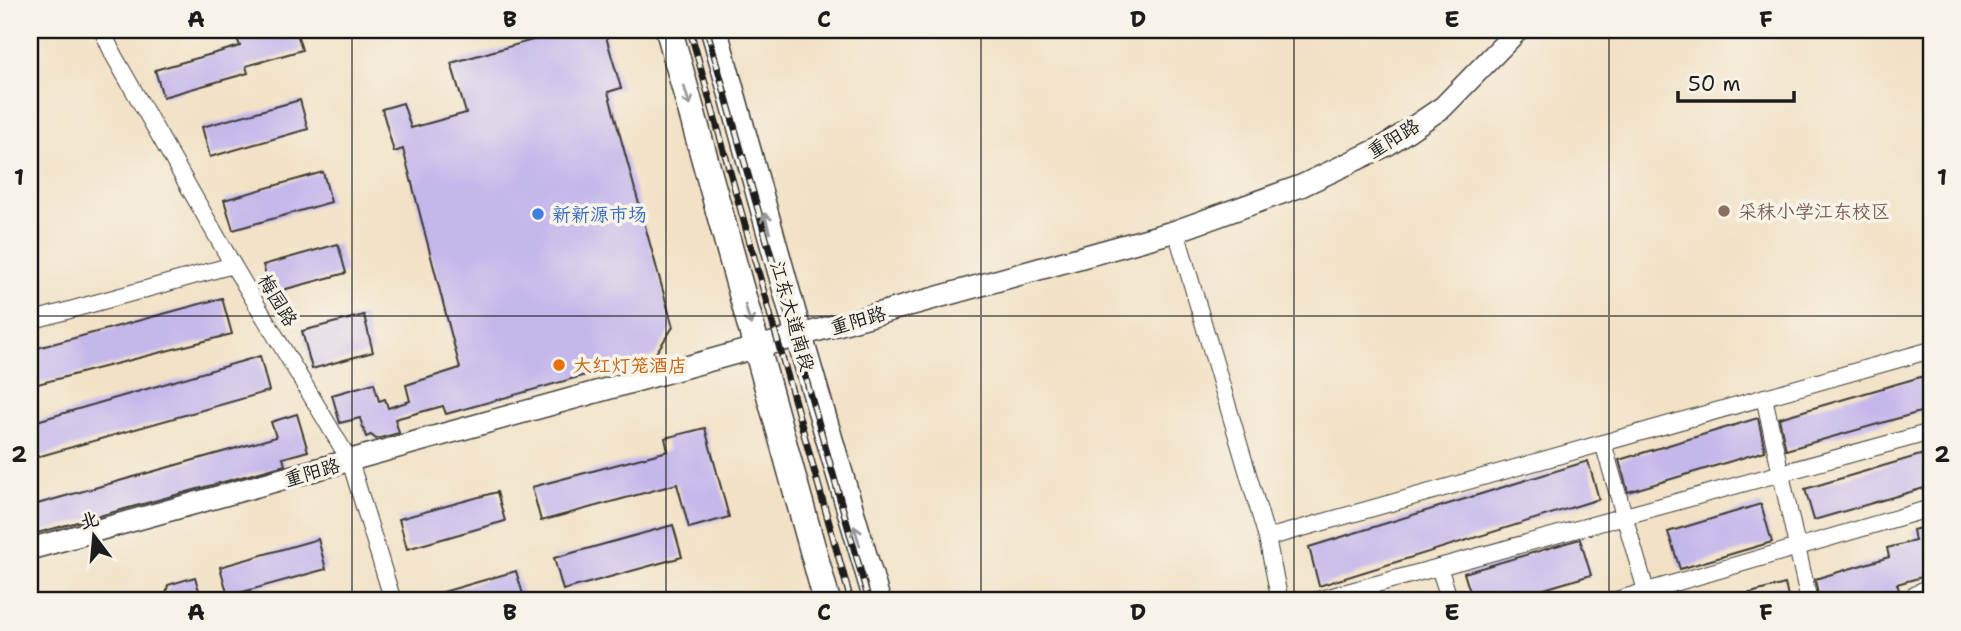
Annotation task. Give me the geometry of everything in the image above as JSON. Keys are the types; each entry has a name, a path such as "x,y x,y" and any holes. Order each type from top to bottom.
{"main road":[{"path":"669,30 827,601"},
{"name":"江东大道南段","path":"714,30 799,336 877,601"}],"street":[{"name":"梅园路","path":"102,30 114,56 233,265 350,461 393,601"},
{"name":"重阳路","path":"30,549 1176,231 1301,187 1387,145 1443,107 1518,30"},
{"path":"1176,231 1267,538 1280,601"},
{"path":"30,321 233,265"},
{"path":"1267,538 1931,350"},
{"path":"1764,397 1809,601"},
{"path":"1314,601 1623,514 1931,432"},
{"path":"1603,443 1648,596"},
{"path":"1613,601 1648,596 1931,508"},
{"path":"1439,567 1450,601"},
{"path":"1905,601 1931,585"}],"building":[{"path":"265,30 296,30 302,50 246,66 248,73 163,97 155,70 240,46 237,38"},
{"path":"568,30 604,30 621,88 608,92 673,327 654,356 446,414 443,406 395,419 399,433 376,439 371,435 366,437 360,418 340,423 332,395 374,383 379,401 385,399 388,408 410,401 406,385 460,368 403,149 394,152 382,109 403,103 411,128 466,113 451,63"},
{"path":"300,100 308,129 210,157 202,127"},
{"path":"323,172 331,202 233,230 224,200"},
{"path":"338,244 346,273 271,293 263,265"},
{"path":"222,298 232,334 30,386 30,350"},
{"path":"364,315 373,352 312,369 302,331"},
{"path":"260,356 269,391 30,459 30,423"},
{"path":"1924,376 1931,409 1786,450 1779,418"},
{"path":"297,414 308,451 283,458 285,465 30,535 30,506 276,437 271,422"},
{"path":"1758,418 1765,451 1628,492 1619,460"},
{"path":"705,428 729,517 689,528 677,484 541,521 532,487 668,451 665,438"},
{"path":"1927,453 1931,467 1931,486 1814,520 1805,489"},
{"path":"1588,461 1599,499 1319,586 1309,547"},
{"path":"497,492 505,521 407,549 399,519"},
{"path":"1761,504 1772,542 1680,569 1668,532"},
{"path":"673,525 682,557 563,590 554,558"},
{"path":"1931,525 1931,564 1926,565 1929,575 1897,584 1900,592 1877,601 1819,601 1815,579 1889,557 1887,548 1915,541 1913,530"},
{"path":"318,539 326,569 228,596 220,567"},
{"path":"1580,539 1591,575 1504,601 1473,601 1464,573"},
{"path":"516,571 525,601 422,601 422,598"},
{"path":"195,577 202,601 165,601 168,585"},
{"path":"1785,584 1789,601 1736,601 1735,597"}],"railway":[{"path":"690,30 851,601"},
{"path":"707,30 869,601"}],"place":[{"name":"采秣小学江东校区","path":"1724,211"},
{"name":"新新源市场","path":"538,214"},
{"name":"大红灯笼酒店","path":"559,365"}]}
